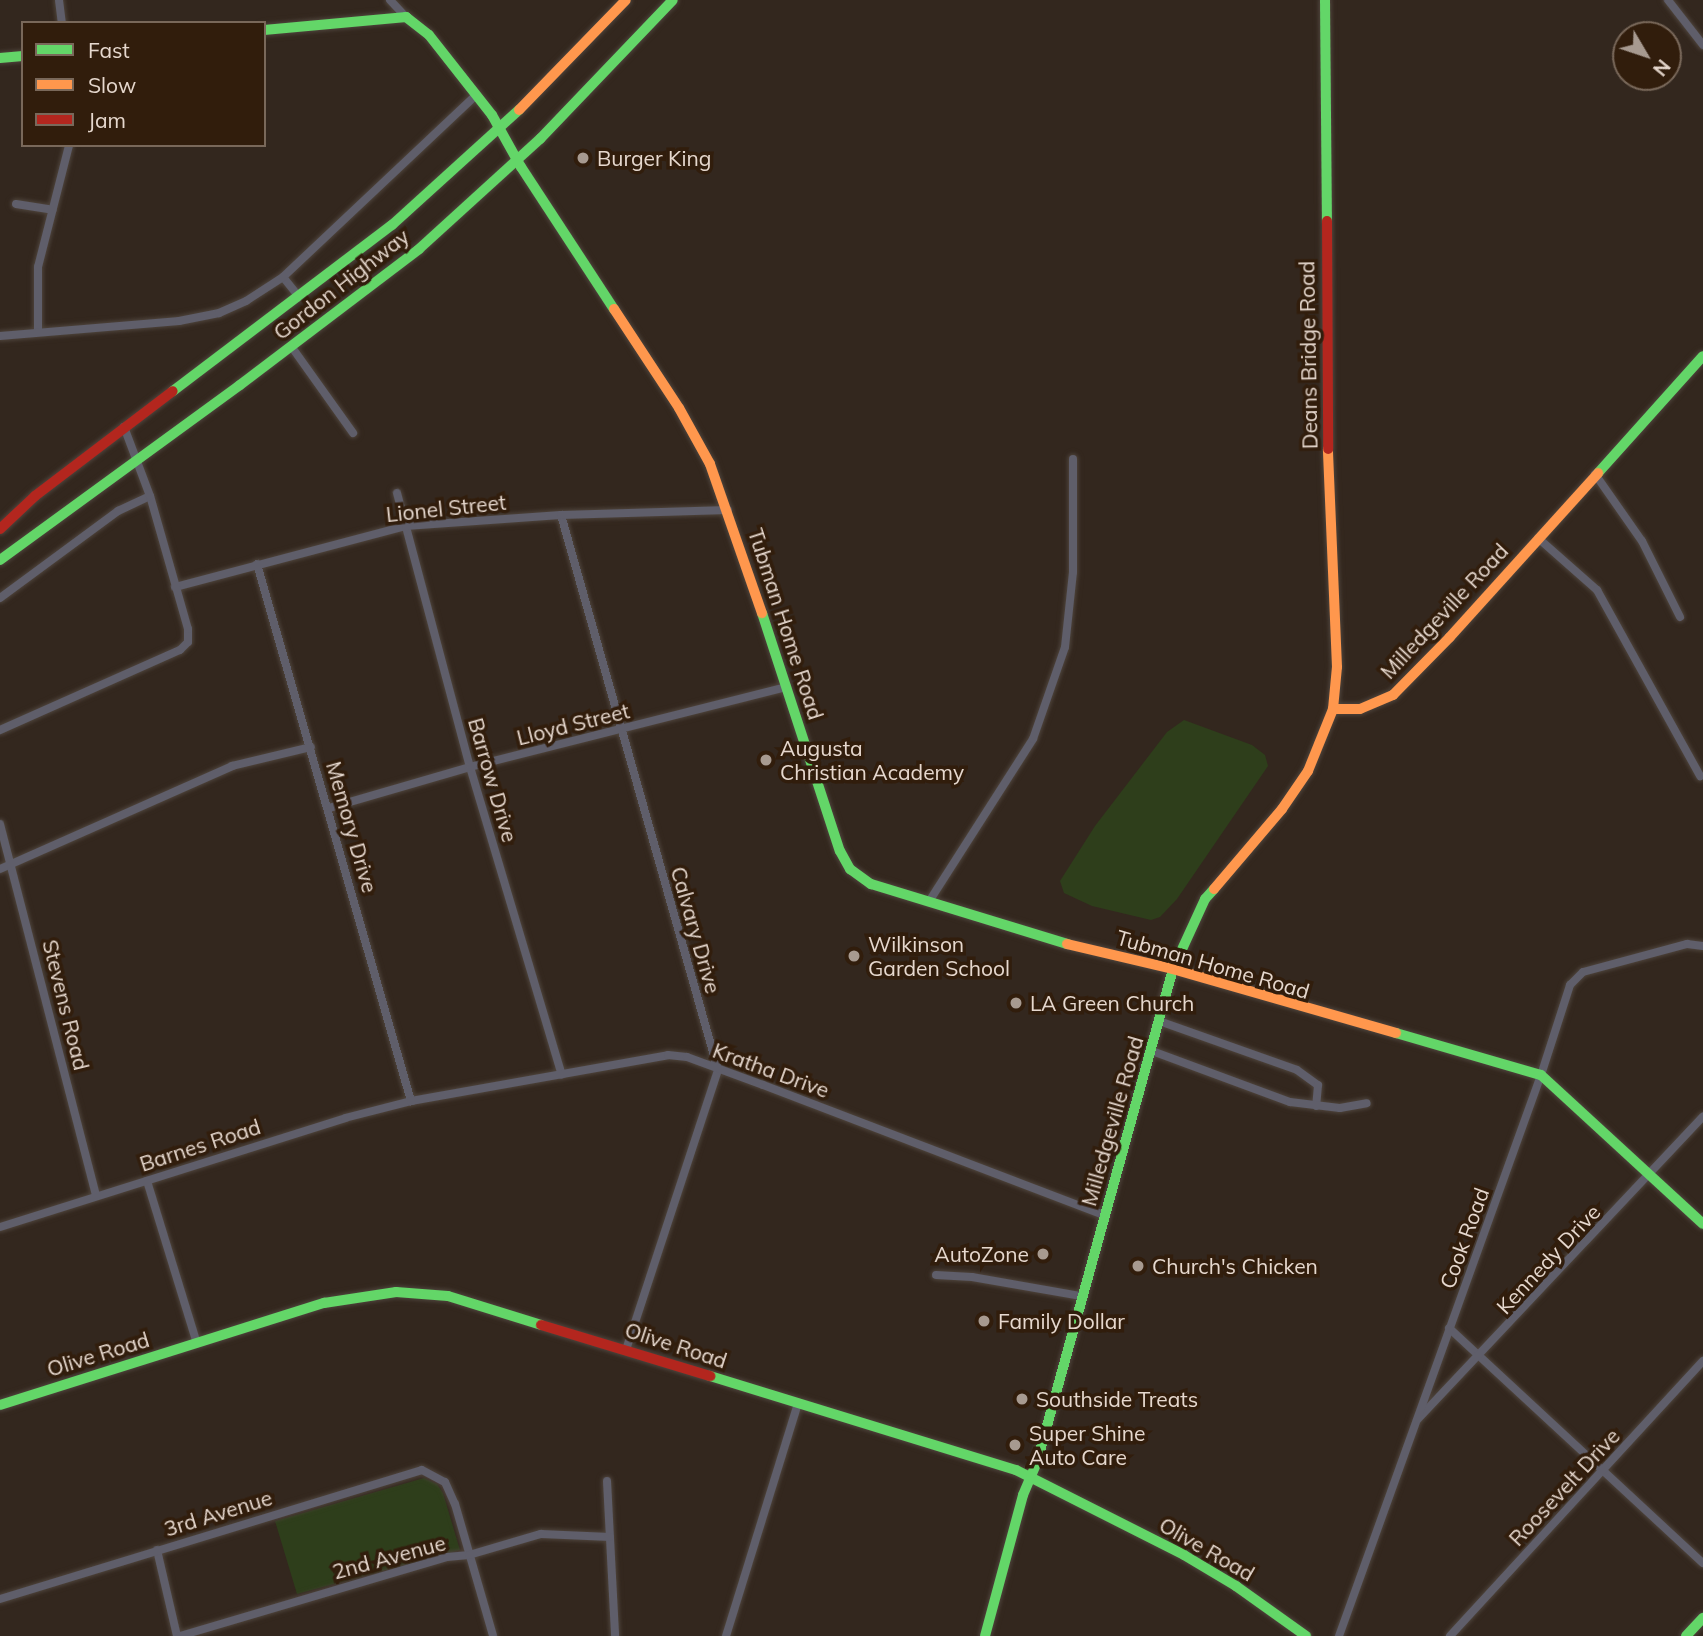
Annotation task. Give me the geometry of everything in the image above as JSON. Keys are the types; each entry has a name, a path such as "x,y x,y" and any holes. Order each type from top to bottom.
{"main road":[{"name":"Gordon Highway","path":"0,529 34,496 391,225 499,128 626,0"},
{"name":"Gordon Highway","path":"0,560 419,249 517,160 604,74 673,0"},
{"name":"Deans Bridge Road","path":"1325,0 1328,423 1337,667 1333,709"},
{"path":"266,30 406,17"},
{"name":"Tubman Home Road","path":"406,17 429,35 499,128 678,408 710,464 728,510 840,851 850,869 871,884 930,900 1053,941 1173,969 1541,1076 1703,1224"},
{"path":"0,58 21,56"},
{"name":"Milledgeville Road","path":"985,1636 1173,969 1205,899 1282,809 1308,771 1333,709 1360,709 1393,695 1450,637 1703,356"},
{"path":"0,520 34,496"},
{"name":"Olive Road","path":"0,1405 324,1303 396,1292 465,1300 1016,1470 1184,1555 1237,1586 1306,1636"},
{"path":"1686,1636 1703,1618"}],"street":[{"path":"59,0 62,21"},
{"path":"390,0 406,17"},
{"path":"1668,0 1703,45"},
{"path":"0,336 202,317 246,301 283,277 476,95"},
{"path":"38,332 37,275 69,147"},
{"path":"16,204 53,210"},
{"path":"283,277 299,297"},
{"path":"291,346 353,433"},
{"path":"0,730 184,648 189,635 150,496 124,427"},
{"path":"930,900 1033,739 1065,647 1073,572 1073,459"},
{"path":"1595,474 1642,541 1680,617"},
{"name":"Barrow Drive","path":"397,493 470,767 562,1075"},
{"path":"0,598 118,511 150,496"},
{"name":"Lionel Street","path":"175,587 406,526 561,515 728,510"},
{"name":"Calvary Drive","path":"561,515 718,1070"},
{"path":"1538,538 1597,590 1700,776"},
{"name":"Memory Drive","path":"257,564 411,1101"},
{"name":"Lloyd Street","path":"329,808 470,767 787,687"},
{"path":"0,869 232,766 311,747"},
{"name":"Stevens Road","path":"0,824 96,1195"},
{"name":"Cook Road","path":"1339,1636 1541,1076 1570,985 1583,972 1687,944 1703,946"},
{"path":"1160,1021 1297,1070 1311,1078 1318,1086 1316,1106"},
{"path":"1152,1051 1251,1089 1316,1106 1340,1108 1367,1103"},
{"name":"Kratha Drive","path":"411,1101 668,1055 687,1057 951,1155 1105,1216"},
{"path":"625,1349 718,1070"},
{"name":"Barnes Road","path":"0,1227 345,1118 411,1101"},
{"name":"Kennedy Drive","path":"1415,1422 1703,1117"},
{"path":"148,1181 197,1344"},
{"path":"936,1275 972,1277 1081,1296"},
{"path":"1449,1328 1703,1563"},
{"name":"Roosevelt Drive","path":"1450,1636 1703,1361"},
{"path":"726,1636 798,1404"},
{"name":"3rd Avenue","path":"0,1599 422,1470 445,1482 455,1504 469,1555"},
{"path":"607,1481 615,1636"},
{"name":"2nd Avenue","path":"178,1636 447,1557 469,1555 541,1534 610,1537"},
{"path":"157,1550 178,1636"},
{"path":"469,1555 493,1636"}],"green space":[{"path":"1184,720 1252,745 1265,755 1268,766 1177,899 1160,917 1151,920 1092,906 1064,893 1060,881 1095,826 1167,732"},
{"path":"424,1478 437,1484 443,1493 460,1550 297,1594 275,1521"}],"traffic: fast":[{"path":"0,560 240,385 419,249 540,139 673,0"},
{"path":"1325,0 1327,221"},
{"path":"266,30 406,17 429,35 492,115 521,167 614,309"},
{"path":"0,58 21,56"},
{"path":"173,391 392,225 519,110"},
{"path":"1598,473 1703,356"},
{"path":"762,613 840,851 850,869 871,884 1067,944"},
{"path":"985,1636 1023,1495 1037,1462 1173,969 1205,899 1214,889"},
{"path":"1396,1033 1541,1075 1703,1224"},
{"path":"0,1405 324,1303 396,1292 448,1296 541,1325"},
{"path":"710,1376 1016,1470 1184,1555 1236,1586 1306,1636"},
{"path":"1686,1636 1703,1618"}],"traffic: slow":[{"path":"519,110 626,0"},
{"path":"614,309 679,408 710,464 762,613"},
{"path":"1214,889 1282,809 1308,771 1333,709 1337,667 1328,449"},
{"path":"1333,709 1360,709 1393,695 1450,637 1598,473"},
{"path":"1067,944 1173,969 1396,1033"}],"traffic: jam":[{"path":"1327,221 1328,449"},
{"path":"0,529 35,496 173,391"},
{"path":"541,1325 710,1376"}],"place":[{"name":"Burger King","path":"583,158"},
{"name":"Augusta Christian Academy","path":"766,760"},
{"name":"Wilkinson Garden School","path":"854,956"},
{"name":"LA Green Church","path":"1016,1003"},
{"name":"AutoZone","path":"1043,1254"},
{"name":"Church's Chicken","path":"1138,1266"},
{"name":"Family Dollar","path":"984,1321"},
{"name":"Southside Treats","path":"1022,1399"},
{"name":"Super Shine Auto Care","path":"1015,1445"}]}
